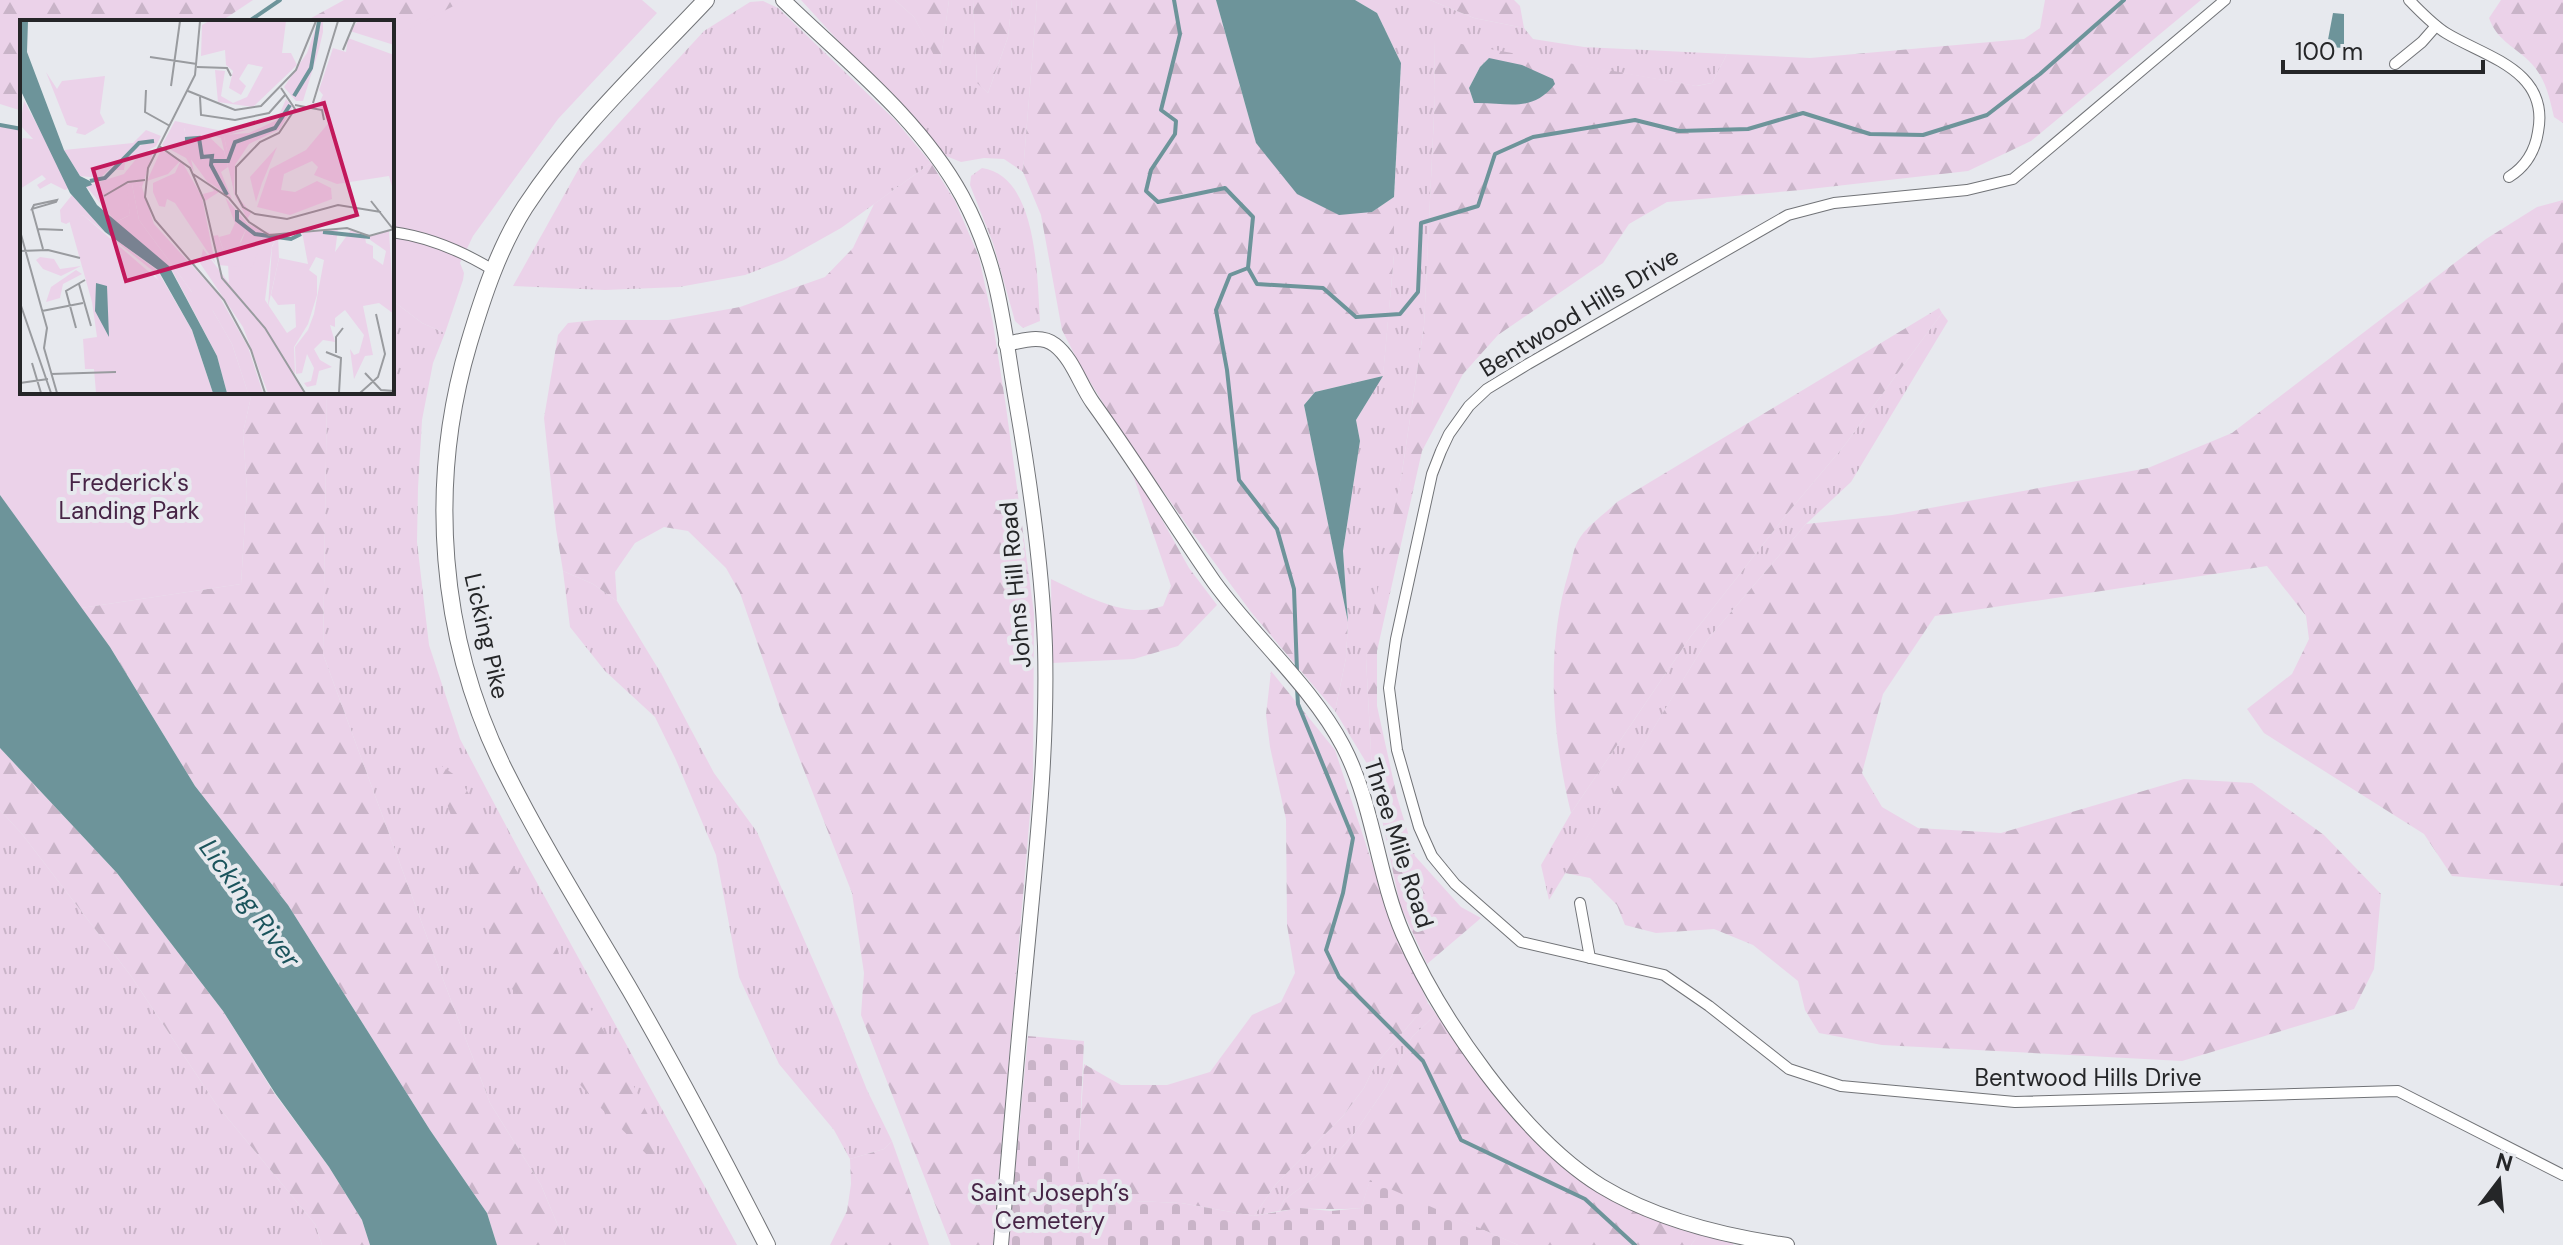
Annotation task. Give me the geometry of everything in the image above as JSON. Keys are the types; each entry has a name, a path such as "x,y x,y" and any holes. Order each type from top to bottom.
{"main road":[{"name":"Licking Pike","path":"706,0 594,116 562,156 524,209 493,270 454,397 444,490 447,574 462,656 503,768 632,994 767,1245"},
{"name":"Johns Hill Road","path":"783,0 938,158 971,213 995,273 1003,307 1036,538 1045,649 1038,841 1001,1245"},
{"name":"Three Mile Road","path":"1006,344 1039,338 1050,341 1062,351 1091,401 1128,450 1216,584 1308,694 1342,744 1359,783 1386,889 1403,934 1460,1035 1517,1109 1551,1147 1604,1188 1671,1218 1714,1231 1787,1245"}],"street":[{"name":"Bentwood Hills Drive","path":"2225,0 2013,179 1967,190 1834,203 1788,215 1487,389 1469,406 1449,434 1432,474 1389,675 1390,710 1397,750 1419,827 1437,864 1455,884 1521,942 1664,975 1789,1069 1841,1086 2015,1102 2398,1091 2563,1175"},
{"path":"2409,0 2436,26 2501,60 2533,92 2540,122 2537,138 2523,165 2509,177"},
{"path":"2395,64 2436,26"},
{"path":"394,232 457,249 493,270"},
{"path":"1580,903 1590,958"}],"green space":[{"path":"0,0 253,0 223,20 20,20 20,110 0,104"},
{"path":"344,0 472,0 394,37 394,20 308,20"},
{"path":"465,0 642,0 657,13 558,119 473,236 460,263 463,280 445,333 422,323 394,302 394,37"},
{"path":"801,0 895,0 914,17 940,65 949,0 973,0 977,82 988,93 1008,37 1012,0 1037,0 1023,172 1004,159 961,162 946,156 919,123"},
{"path":"895,0 949,0 940,67 914,17"},
{"path":"973,0 1012,0 1008,37 988,93 977,83"},
{"path":"1037,0 1216,0 1256,143 1372,212 1394,197 1394,255 1383,376 1315,392 1304,405 1348,622 1346,658 1335,711 1251,612 1189,528 1114,421 1062,330 1041,215 1023,172"},
{"path":"1355,0 1430,0 1474,18 1524,28 1533,39 1584,47 1727,54 1712,83 1696,86 1434,40 1435,95 1424,326 1402,472 1366,658 1372,772 1335,711 1346,658 1348,622 1343,551 1360,441 1356,420 1383,375 1394,255 1401,63 1377,13"},
{"path":"1430,0 1514,0 1520,6 1524,28 1474,18"},
{"path":"2045,0 2201,0 2031,141 1968,171 1667,202 1629,224 1603,263 1498,335 1463,374 1422,451 1377,651 1377,706 1397,797 1415,856 1461,907 1481,918 1427,964 1400,905 1372,772 1366,658 1402,472 1424,326 1435,95 1434,39 1697,86 1712,83 1727,54 1810,58 2024,39 2040,28","holes":["1489,58 1489,102 1474,103 1469,88 1480,67"]},
{"path":"2501,0 2563,0 2563,123 2554,117 2539,73 2492,26 2489,18"},
{"path":"763,1 778,8 895,120 931,163 841,228 784,260 745,275 679,287 605,290 513,286 582,163 704,31 750,2"},
{"name":"Frederick's Landing Park","path":"0,125 20,129 20,394 252,394 243,433 247,489 241,584 81,608 0,495"},
{"path":"931,163 955,201 979,257 1006,407 1034,613 1033,779 993,1245 951,1245 861,1015 864,973 852,893 782,714 740,593 726,568 688,531 664,527 635,543 615,572 617,601 593,584 563,571 544,418 558,335 568,323 668,320 740,307 825,277 853,248 874,204"},
{"path":"982,168 1000,175 1014,189 1031,231 1040,321 1023,328 1015,321 993,243 970,185 971,176"},
{"path":"2563,200 2563,886 2452,876 2424,834 2264,733 2247,709 2292,674 2309,639 2306,616 2267,566 1935,616 1883,694 1862,773 1882,807 1918,828 2001,833 2184,779 2252,783 2324,835 2381,894 2374,969 2354,1009 2182,1061 1882,1045 1819,1033 1805,1010 1798,981 1753,945 1714,929 1656,933 1625,925 1617,905 1590,878 1565,873 1708,639 1806,524 1892,515 2148,468 2232,433 2486,239 2537,207"},
{"path":"394,302 422,323 445,333 433,363 422,420 417,542 429,645 460,739 737,1245 566,1245 541,1185 490,1103 323,654 327,394 394,394"},
{"path":"1939,308 1942,313 1844,446 1691,636 1571,813 1559,753 1554,661 1561,601 1576,544 1581,536 1617,502"},
{"path":"1942,313 1948,321 1851,482 1806,524 1708,639 1549,900 1541,865 1571,813 1691,636 1844,446"},
{"path":"252,394 327,394 323,654 490,1103 541,1185 566,1245 497,1245 487,1213 430,1130 288,905 195,786 110,647 81,608 241,584 247,489 243,433"},
{"path":"1132,466 1189,568 1217,605 1178,646 1134,659 1052,663 1051,579 1120,608 1149,610 1163,606 1171,586"},
{"path":"563,571 593,584 617,601 662,675 714,773 757,832 867,1090 892,1141 884,1149 850,1159 834,1130 779,1064 739,977 716,855 676,760 655,717 605,671 570,627"},
{"path":"1271,671 1335,750 1389,915 1428,1003 1375,1065 1364,1088 1343,1116 1276,1184 1254,1216 1181,1203 1089,1199 1078,1166 1084,1064 1121,1085 1167,1085 1210,1072 1252,1015 1281,1002 1295,973 1287,925 1286,819 1266,715"},
{"path":"0,748 117,873 223,1011 274,1093 329,1167 362,1220 370,1245 322,1245 315,1224 216,1104 131,976 22,834 0,810"},
{"path":"436,762 459,778 521,878 563,963 621,1060 648,1115 657,1165 593,1100 549,1048 506,979 441,786"},
{"path":"0,810 22,834 131,976 216,1104 315,1224 322,1245 0,1245"},
{"path":"1428,1003 1436,1014 1412,1037 1386,1087 1354,1134 1315,1177 1284,1200 1279,1211 1254,1216 1276,1184 1343,1116 1364,1088 1375,1065"},
{"path":"1436,1014 1515,1119 1561,1164 1618,1203 1647,1217 1699,1234 1691,1245 1518,1245 1370,1181 1361,1208 1279,1211 1284,1200 1315,1177 1354,1134 1386,1087 1412,1037"},
{"name":"Saint Joseph’s Cemetery","path":"1028,1036 1084,1041 1078,1166 1089,1199 1181,1203 1254,1216 1300,1208 1331,1211 1361,1208 1370,1180 1518,1245 1008,1245"},
{"path":"892,1141 929,1245 830,1245 847,1211 851,1184 850,1159 884,1149"},
{"path":"1699,1234 1734,1242 1733,1245 1691,1245"}],"water":[{"path":"1216,0 1355,0 1377,13 1401,63 1394,197 1372,212 1339,215 1297,194 1256,143"},
{"path":"2333,13 2344,14 2344,48 2327,45"},
{"path":"1489,58 1522,65 1553,79 1555,84 1528,103 1474,103 1469,88 1480,67"},
{"path":"1383,376 1356,420 1360,441 1343,551 1348,622 1304,405 1315,392"},
{"name":"Licking River","path":"0,495 110,647 195,786 288,905 430,1130 487,1213 497,1245 370,1245 362,1220 329,1167 275,1093 223,1011 117,873 0,748"}],"waterway":[{"path":"251,20 280,0"},
{"path":"1174,0 1180,34 1161,110 1176,121 1175,134 1151,170 1146,191 1158,202 1225,188 1253,217 1248,268 1230,275 1216,310 1227,370 1239,480 1277,529 1294,589 1297,671"},
{"path":"1248,268 1257,284 1323,288 1356,317 1400,314 1418,292 1421,223 1478,206 1495,154 1533,137 1635,120 1679,131 1748,129 1803,113 1870,134 1923,135 1987,115 2040,74 2124,0"},
{"path":"0,125 20,129"},
{"path":"1297,688 1298,704 1353,838 1343,893 1326,950 1339,977 1423,1061 1461,1140 1585,1199 1635,1245"}]}
